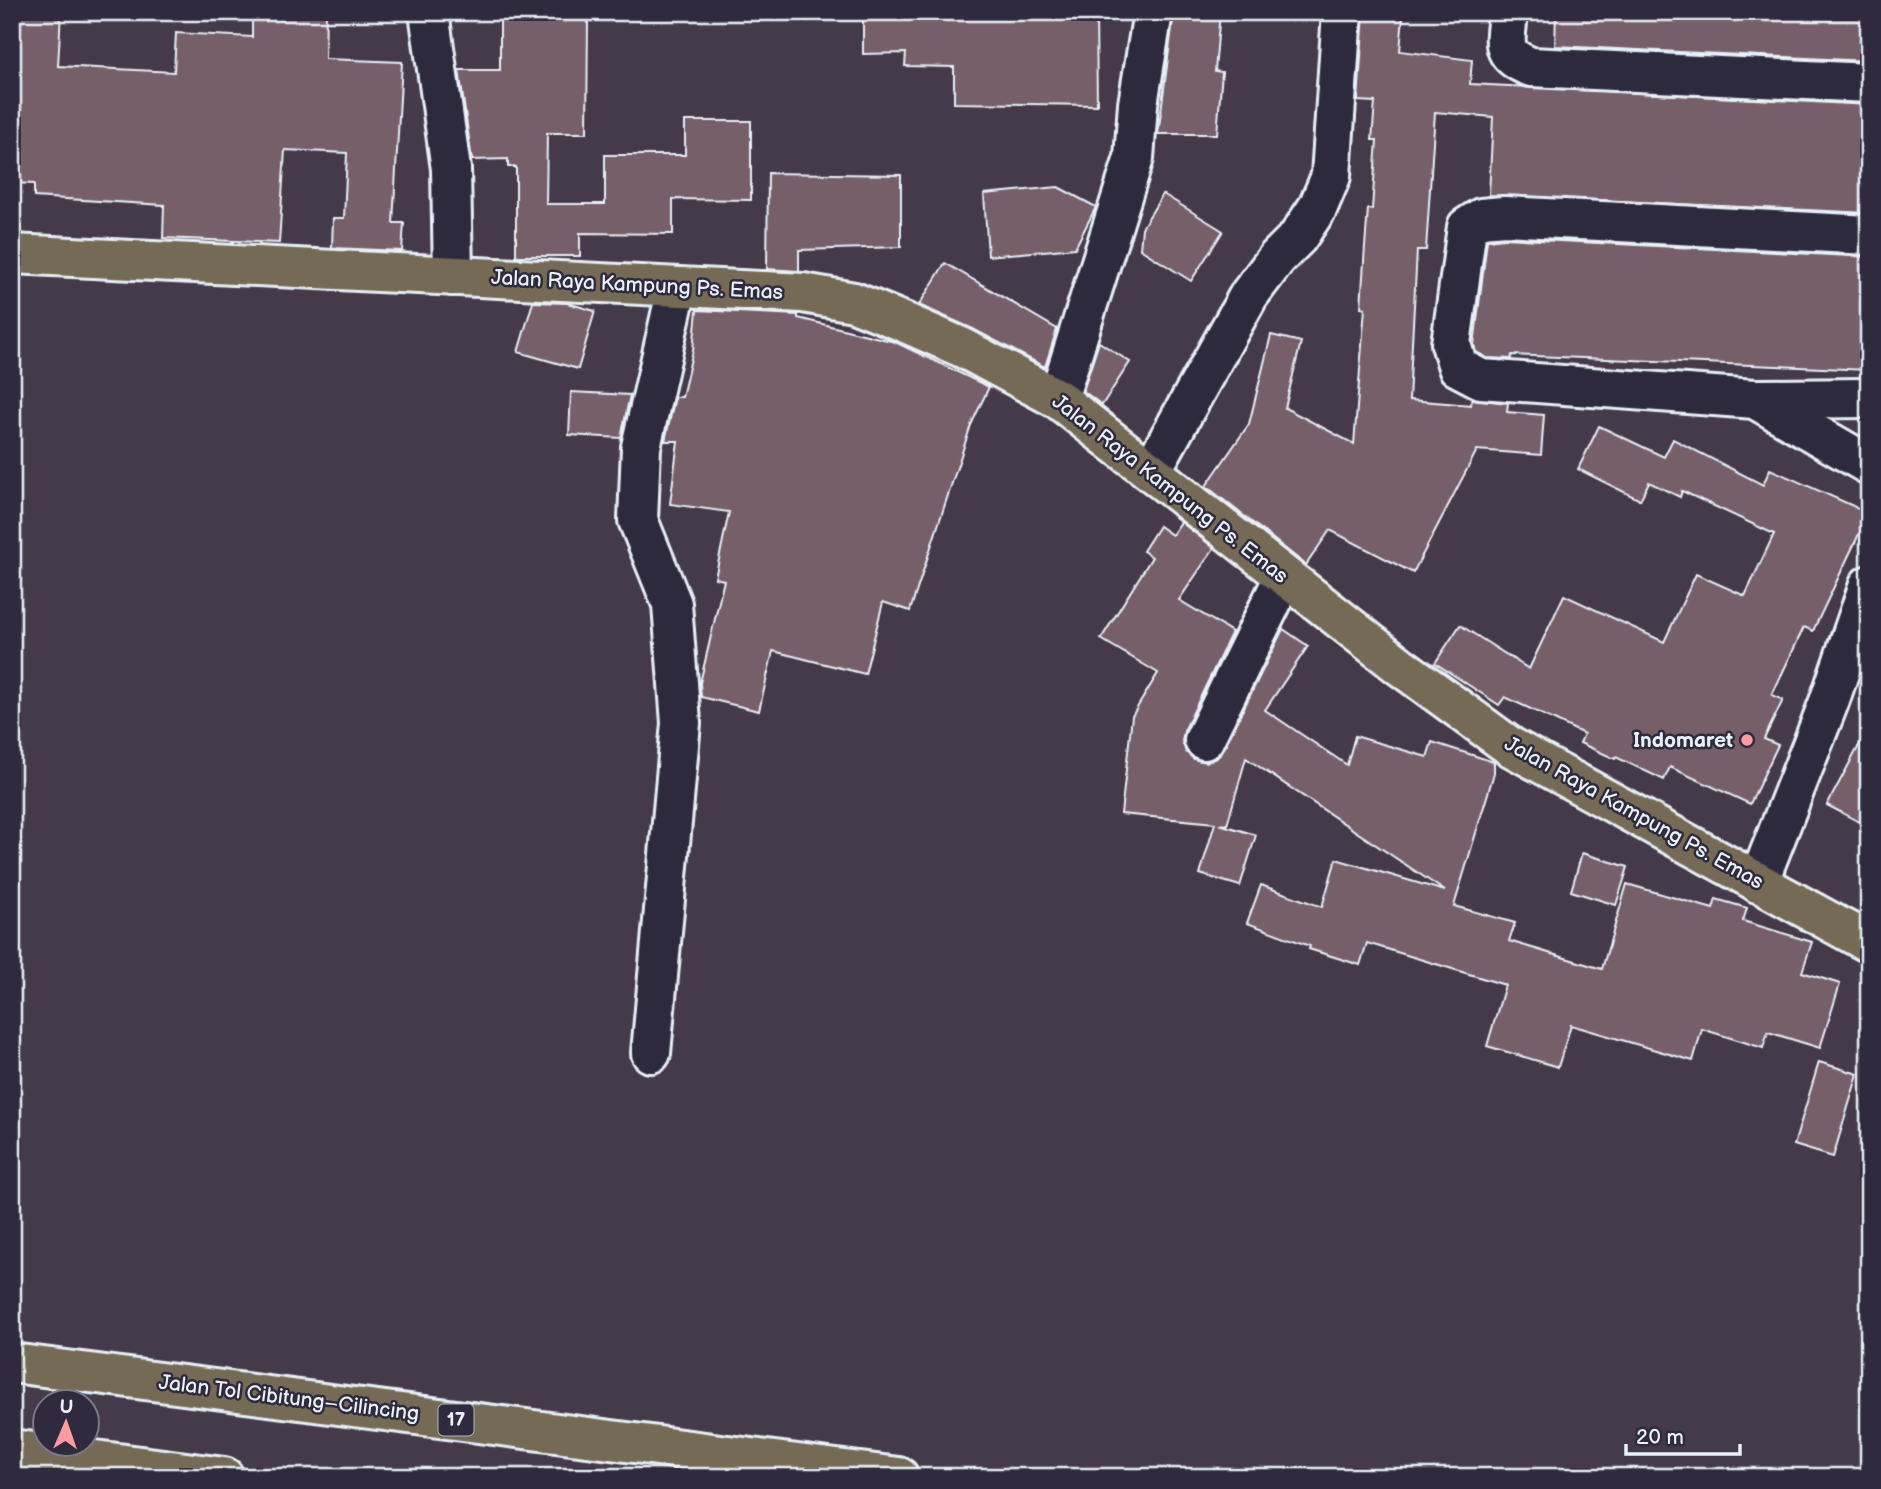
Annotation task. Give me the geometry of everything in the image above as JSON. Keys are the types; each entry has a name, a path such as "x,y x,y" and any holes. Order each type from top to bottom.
{"main road":[{"name":"Jalan Raya Kampung Ps. Emas","path":"12,254 803,293 854,302 963,348 1058,399 1284,577 1511,747 1869,943"},
{"name":"Jalan Tol Cibitung–Cilincing","path":"12,1363 899,1477"},
{"path":"12,1449 224,1477"}],"street":[{"path":"429,12 452,169 453,276"},
{"path":"1058,399 1134,158 1138,104 1153,12"},
{"path":"1151,471 1249,295 1277,258 1298,237 1318,207 1331,176 1342,12"},
{"path":"1508,12 1505,49 1514,61 1531,67 1869,83"},
{"path":"1869,235 1504,216 1481,218 1467,227 1451,344 1458,367 1481,379 1755,398 1869,398"},
{"path":"651,1053 681,723 671,604 638,520 641,447 677,288"},
{"path":"1755,398 1869,464"},
{"path":"1204,740 1284,577"},
{"path":"1758,883 1829,702 1869,585"}],"building":[{"path":"12,12 61,12 58,66 174,72 176,33 252,37 252,12 326,12 325,59 402,62 393,223 404,223 402,251 332,248 333,218 344,218 347,153 285,150 279,243 163,238 164,205 34,197 34,184 12,183"},
{"path":"863,12 1096,12 1097,105 954,103 954,67 905,66 906,53 863,54"},
{"path":"1174,12 1220,12 1215,71 1222,72 1217,134 1158,134"},
{"path":"1556,12 1869,12 1869,61 1555,46"},
{"path":"1364,13 1403,16 1400,51 1472,60 1470,84 1869,105 1869,213 1489,195 1493,117 1435,112 1426,250 1417,250 1409,400 1471,405 1472,399 1508,403 1507,412 1544,415 1541,455 1477,450 1413,573 1330,530 1306,565 1206,486 1249,424 1271,335 1301,342 1285,408 1354,444 1365,308 1361,307 1365,246 1368,209 1372,209 1377,140 1372,140 1375,102 1358,101"},
{"path":"500,19 588,19 587,133 547,133 546,204 605,204 605,155 685,155 685,121 751,121 751,200 673,199 673,234 580,233 580,256 516,256 516,167 508,167 508,159 472,160 459,70 500,70"},
{"path":"768,173 901,175 901,247 799,250 799,271 767,269"},
{"path":"1058,187 1096,207 1075,248 988,256 984,194"},
{"path":"1163,194 1223,231 1191,281 1140,249 1142,228"},
{"path":"1504,238 1869,257 1869,370 1512,355 1511,359 1487,358 1476,352 1474,345 1487,240"},
{"path":"945,263 1057,329 1045,367 973,329 919,305"},
{"path":"533,302 567,303 595,311 578,369 518,352"},
{"path":"697,310 798,315 798,318 895,342 989,387 971,425 910,611 883,602 865,674 773,651 759,711 701,697 700,683 724,580 715,578 729,512 670,504 678,441 665,441 675,397 682,397 693,350"},
{"path":"1099,342 1130,362 1102,405 1083,391"},
{"path":"571,392 630,395 621,438 569,435"},
{"path":"1599,426 1664,457 1673,439 1763,485 1770,469 1869,513 1813,631 1804,627 1772,695 1783,700 1764,739 1778,745 1750,804 1670,767 1664,780 1616,757 1615,759 1580,743 1584,734 1505,697 1499,705 1435,663 1460,625 1529,669 1564,595 1664,642 1696,574 1745,596 1774,534 1682,491 1680,497 1649,482 1640,500 1578,469"},
{"path":"1181,522 1214,548 1179,600 1232,632 1184,731 1182,741 1186,752 1194,759 1206,762 1217,758 1223,750 1283,629 1308,646 1265,710 1347,765 1355,736 1427,757 1432,742 1494,762 1494,773 1454,906 1515,923 1509,941 1602,969 1627,884 1713,909 1716,899 1747,908 1743,921 1812,942 1802,972 1840,984 1820,1048 1768,1032 1763,1048 1702,1029 1693,1061 1571,1025 1558,1067 1487,1046 1505,985 1367,943 1360,965 1309,949 1310,946 1247,923 1261,885 1322,907 1336,859 1445,891 1246,758 1227,825 1219,824 1256,835 1240,886 1200,874 1215,823 1121,814 1132,716 1158,673 1101,639 1152,557 1143,551 1159,526 1172,535"},
{"path":"1869,727 1869,827 1827,805"},
{"path":"1582,853 1628,867 1616,905 1571,891"},
{"path":"1819,1062 1858,1074 1833,1157 1794,1145"}],"place":[{"name":"Indomaret","path":"1747,740"}]}
